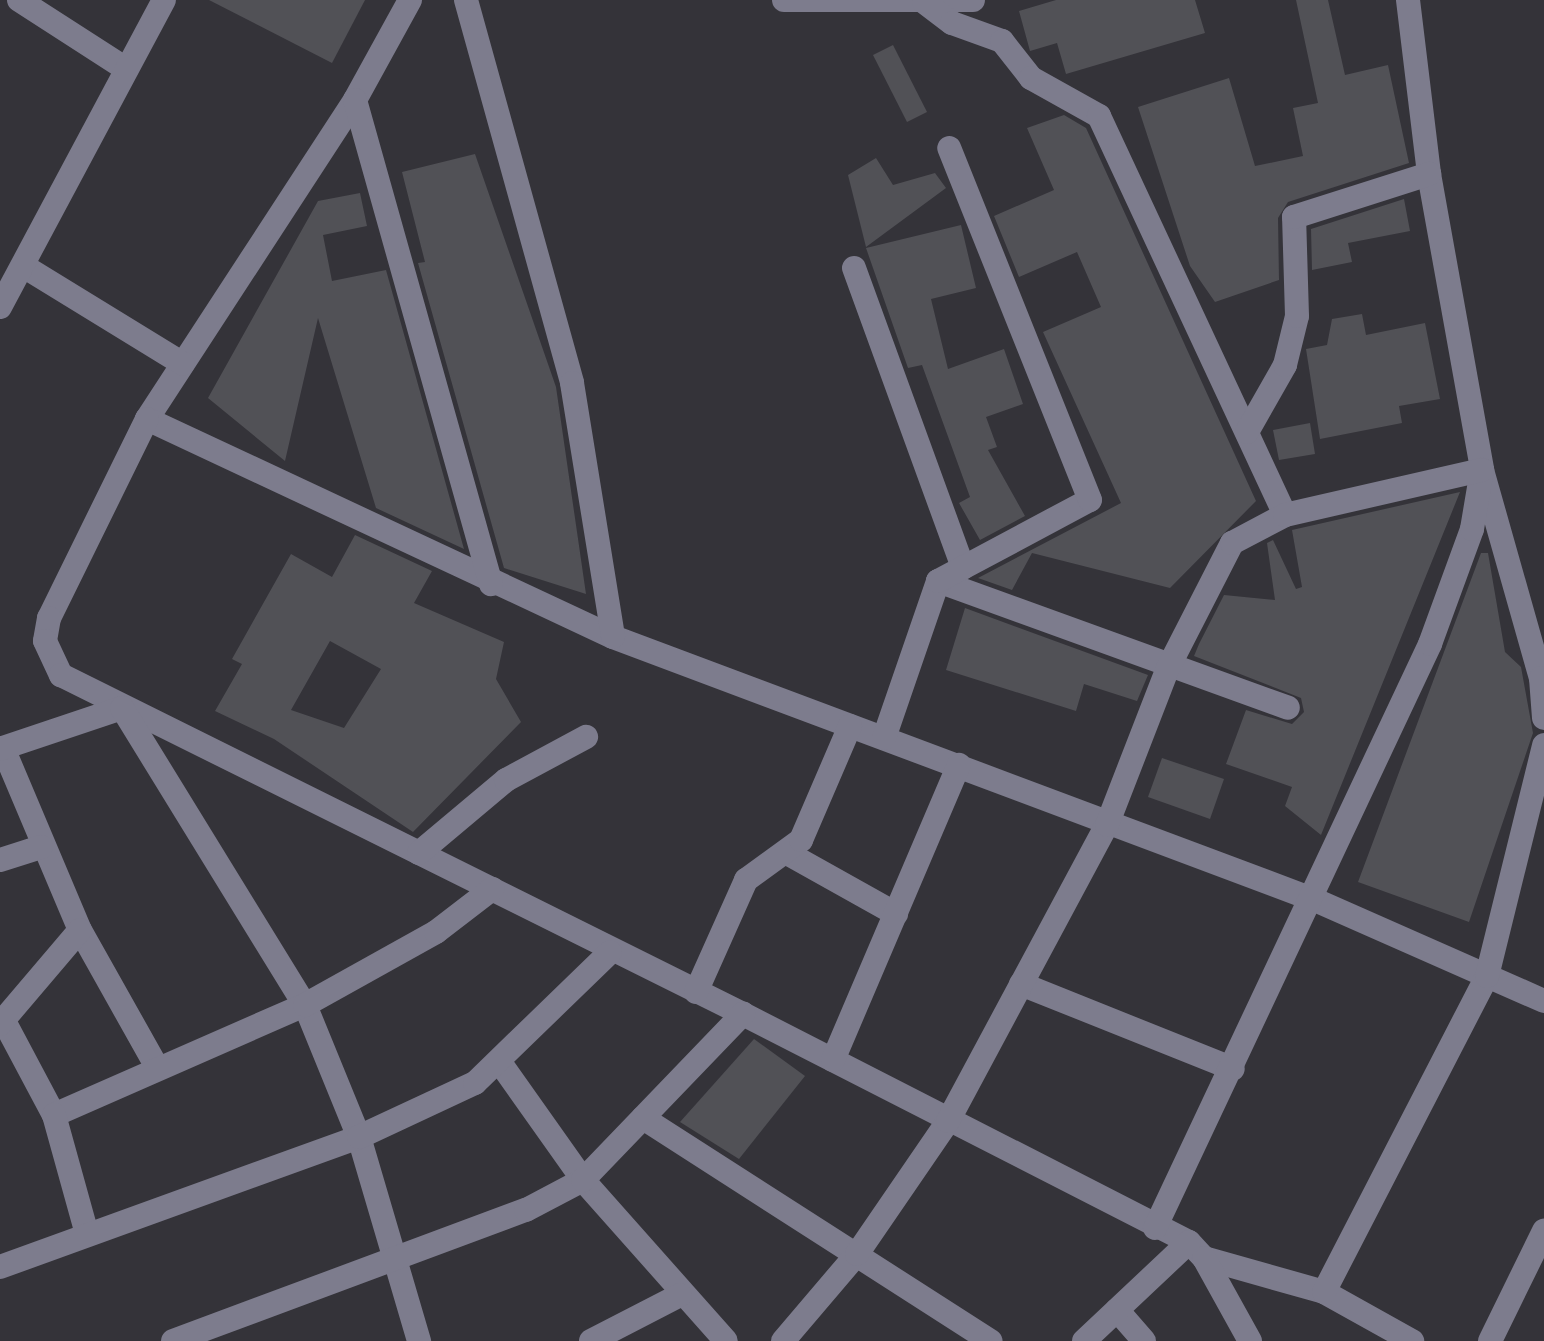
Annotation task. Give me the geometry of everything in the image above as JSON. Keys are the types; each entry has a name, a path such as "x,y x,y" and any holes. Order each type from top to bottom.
{"street":[{"path":"19,0 123,67"},
{"path":"0,307 25,267 123,67 164,0"},
{"path":"466,0 572,383 614,638"},
{"path":"784,0 974,0"},
{"path":"1408,0 1429,174 1482,470 1541,678 1544,718"},
{"path":"924,2 952,23 1002,41 1031,78 1099,116 1285,515"},
{"path":"400,4 355,100 147,419 45,641 61,675 610,952 743,1014 1197,1250 1324,1292 1412,1341"},
{"path":"355,100 491,584"},
{"path":"884,738 938,581 1090,500 949,148"},
{"path":"1247,432 1285,365 1297,316 1294,217 1429,174"},
{"path":"25,267 183,364"},
{"path":"854,268 963,568"},
{"path":"147,419 614,638 1315,900 1544,1000"},
{"path":"783,1341 857,1254 948,1121 1107,825 1167,670 1232,543 1285,515 1482,470"},
{"path":"1155,1228 1315,900 1451,592 1482,470"},
{"path":"938,581 1167,670 1288,708"},
{"path":"122,708 1,749 80,930 158,1069"},
{"path":"122,708 305,1005 359,1137 419,1341"},
{"path":"696,992 746,880 801,840 850,726"},
{"path":"419,853 506,780 586,737"},
{"path":"1324,1292 1487,976 1544,745"},
{"path":"833,1060 959,765"},
{"path":"0,860 41,847"},
{"path":"787,854 896,914"},
{"path":"54,1115 305,1005 420,942 492,890"},
{"path":"80,930 3,1024 54,1115 87,1234"},
{"path":"0,1267 359,1137 501,1064 610,952"},
{"path":"1021,984 1233,1069"},
{"path":"173,1341 393,1259 583,1180 743,1014"},
{"path":"501,1064 583,1180 680,1295 726,1341"},
{"path":"643,1118 991,1341"},
{"path":"1490,1341 1544,1231"},
{"path":"1084,1341 1197,1250"},
{"path":"1197,1250 1242,1338"},
{"path":"591,1341 680,1295"},
{"path":"1117,1310 1144,1341"}],"building":[{"path":"209,0 365,0 332,63"},
{"path":"1056,0 1195,0 1205,33 1066,74 1057,43 1030,51 1019,11"},
{"path":"1296,0 1328,0 1345,75 1388,65 1409,163 1288,202 1278,218 1279,280 1215,302 1190,266 1138,107 1229,78 1255,166 1303,156 1293,108 1318,103"},
{"path":"893,45 927,112 907,122 873,55"},
{"path":"1064,115 1086,128 1256,501 1170,588 1032,553 1012,590 978,578 1121,503 1043,332 1101,307 1077,252 1019,277 994,216 1054,190 1027,128"},
{"path":"475,154 556,387 586,594 504,568 418,263 425,262 402,172"},
{"path":"876,158 893,185 935,173 946,188 866,247 848,175"},
{"path":"360,193 367,226 323,235 332,281 386,270 464,549 376,508 318,318 285,461 208,398 318,201"},
{"path":"1404,199 1410,231 1348,243 1352,262 1312,270 1311,229"},
{"path":"961,225 976,288 931,299 948,369 1004,349 1023,404 986,417 997,447 988,450 1025,516 980,540 959,503 970,497 922,365 908,368 866,248"},
{"path":"1362,314 1366,335 1425,323 1440,399 1399,406 1402,423 1320,439 1306,349 1327,345 1332,319"},
{"path":"1310,423 1315,454 1279,460 1273,430"},
{"path":"1460,492 1321,835 1285,806 1292,787 1226,764 1246,710 1292,724 1304,712 1301,698 1194,656 1224,595 1275,600 1267,543 1273,540 1296,589 1302,587 1292,530"},
{"path":"355,535 432,571 414,603 504,642 496,679 521,722 413,832 274,739 215,711 242,664 232,659 291,554 332,577","holes":["330,641 381,669 344,728 291,710"]},
{"path":"1481,553 1488,553 1505,652 1521,667 1533,733 1469,922 1358,882"},
{"path":"965,608 1148,675 1137,701 1084,684 1076,711 946,670"},
{"path":"1162,758 1224,779 1210,819 1148,797"},
{"path":"754,1039 805,1076 739,1159 680,1122"}]}
